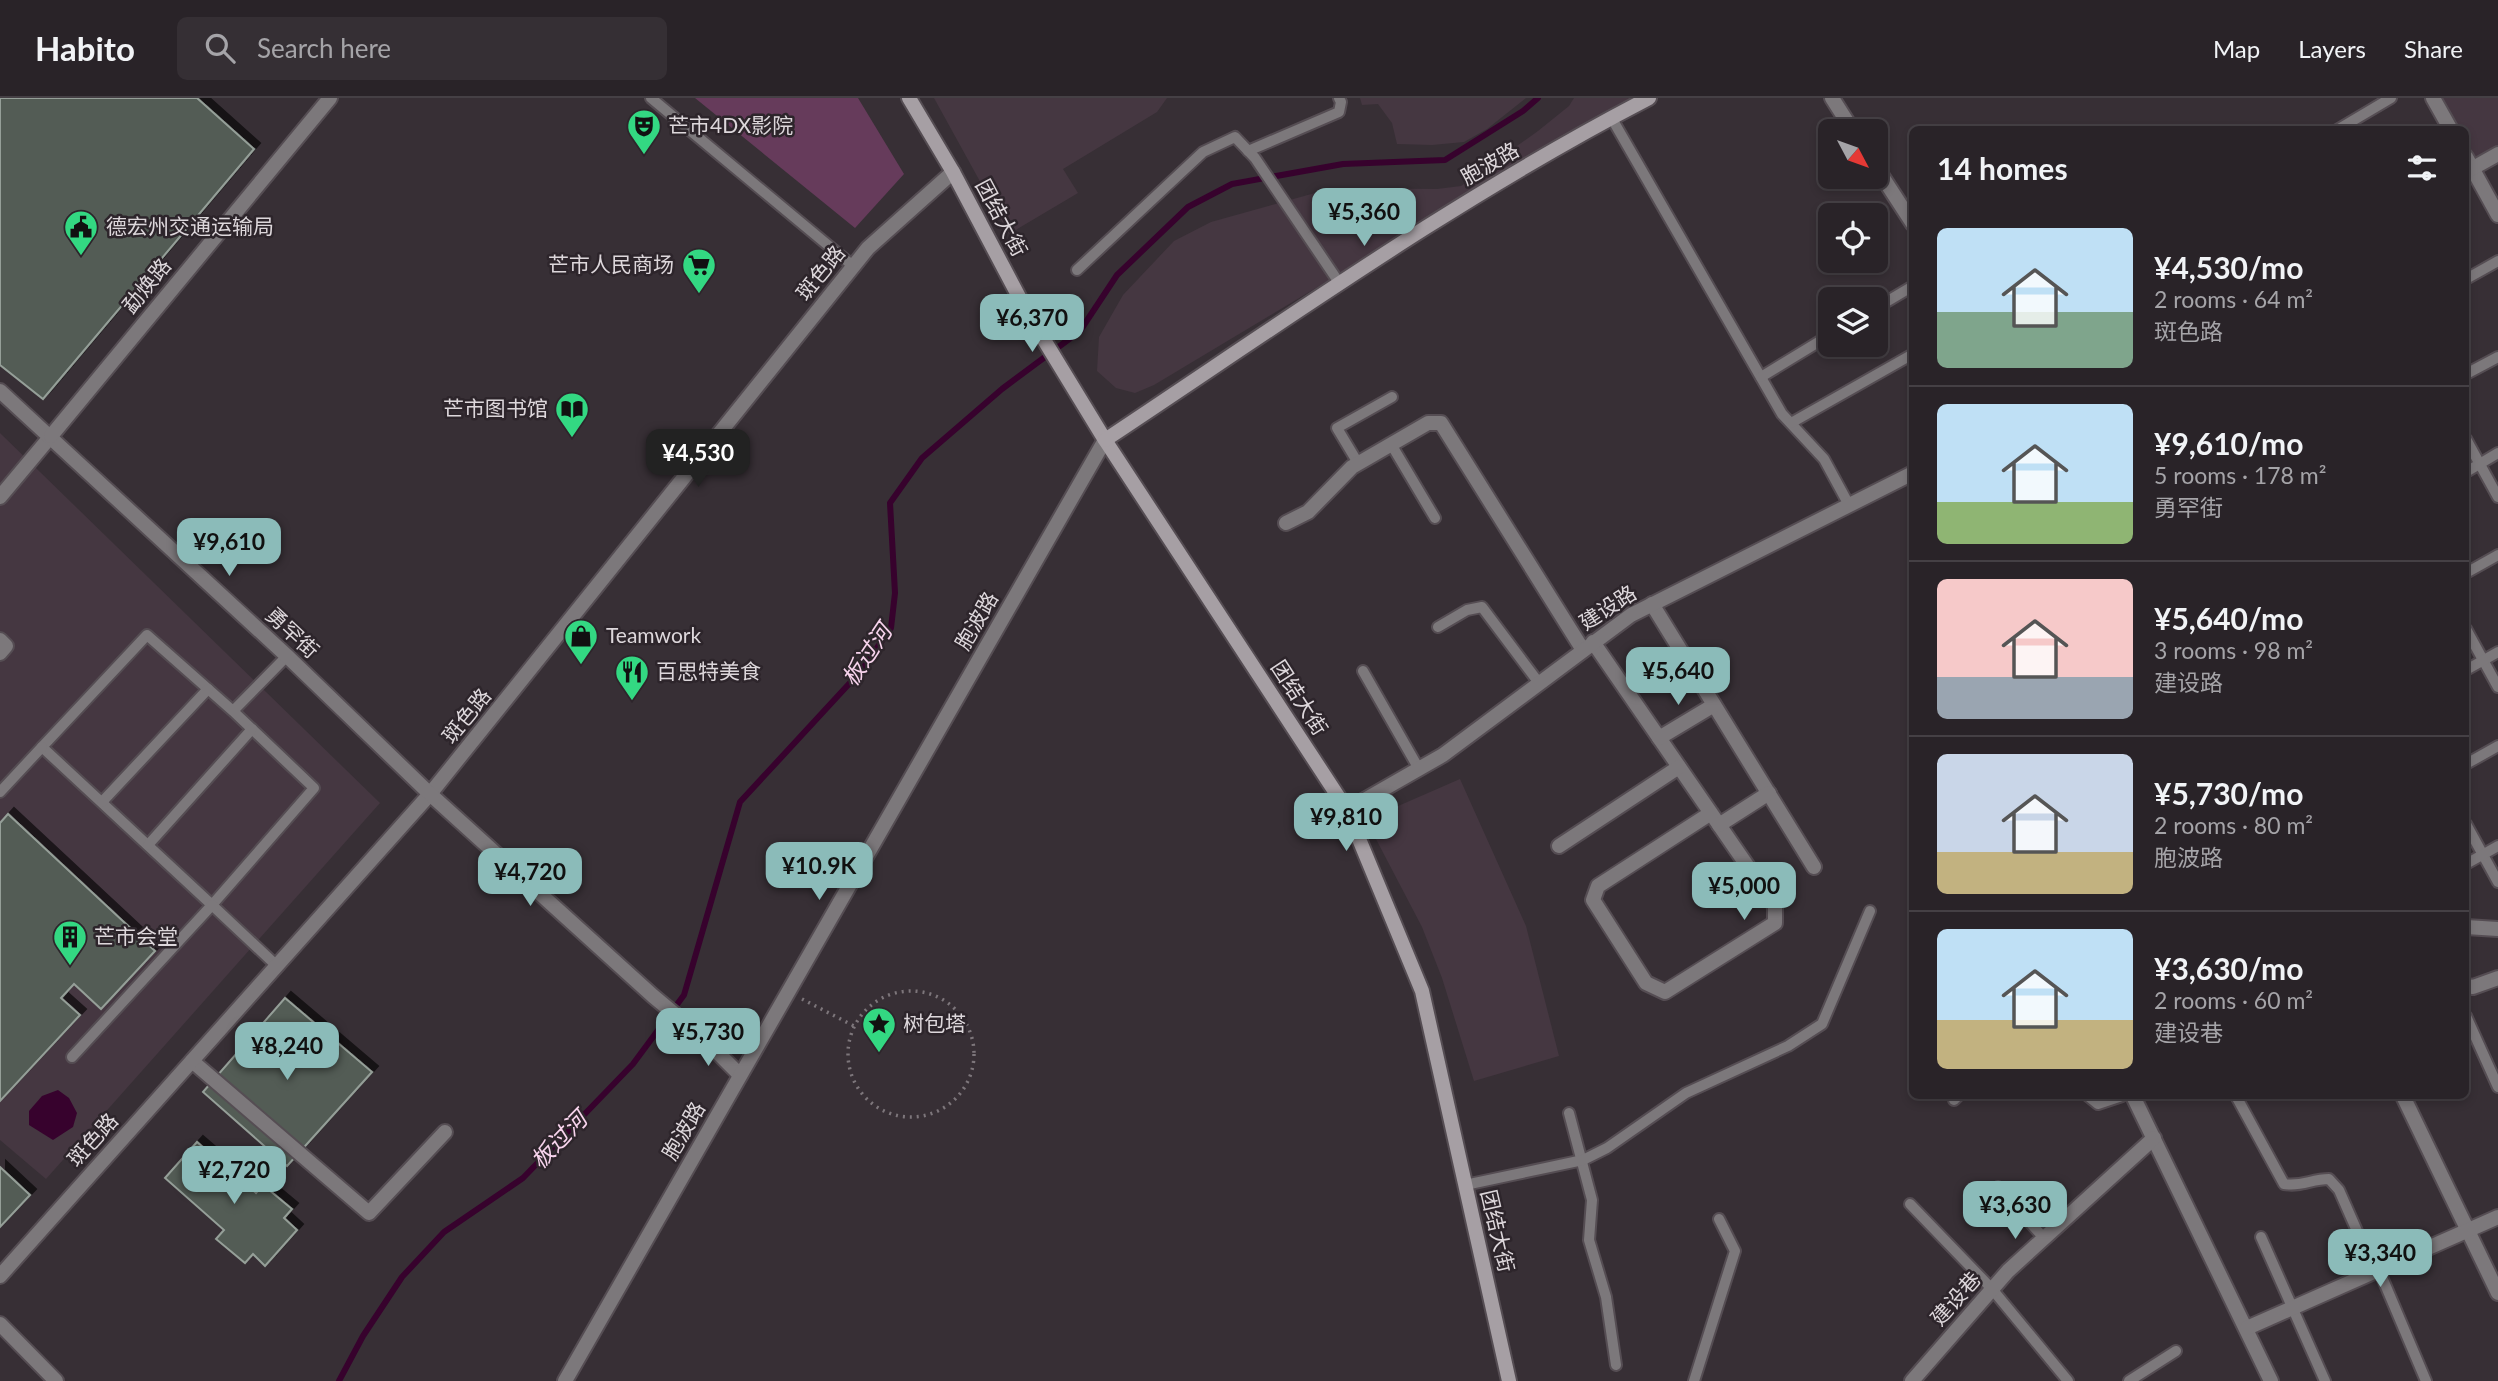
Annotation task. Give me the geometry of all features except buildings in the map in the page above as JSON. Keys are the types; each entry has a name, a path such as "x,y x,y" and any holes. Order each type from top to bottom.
{"main road":[{"name":"团结大街","path":"909,98 953,172 1027,312 1105,440 1347,810 1422,991 1509,1381"},
{"name":"胞波路","path":"1105,440 1446,215 1611,117 1648,98"}],"street":[{"path":"1832,98 1845,119"},
{"path":"2433,98 2449,126"},
{"name":"勐焕路","path":"0,496 324,100"},
{"path":"2469,166 2498,154"},
{"path":"2469,168 2498,215"},
{"name":"斑色路","path":"0,1276 430,794 868,248 953,172"},
{"path":"1888,185 1909,218"},
{"name":"勇罕街","path":"0,391 287,656 430,794 740,1075"},
{"path":"1286,523 1308,512 1358,464 1428,423 1441,423 1588,646 1659,738 1715,819 1775,906 1775,923 1665,992 1646,983 1593,900 1598,886 1715,819 1769,793"},
{"name":"胞波路","path":"565,1381 1105,440"},
{"name":"建设路","path":"1347,810 1444,755 1631,615 1909,475"},
{"path":"1652,604 1814,867"},
{"path":"0,640 6,646 0,653"},
{"path":"1659,738 1714,705"},
{"path":"1559,846 1679,767"},
{"path":"2469,926 2498,929"},
{"path":"2469,986 2498,978"},
{"path":"191,1061 369,1213 446,1132"},
{"path":"2134,1099 2271,1381"},
{"path":"2404,1099 2498,1293"},
{"name":"建设巷","path":"1912,1381 2008,1270 2154,1138"},
{"path":"2247,1328 2498,1217"},
{"path":"0,1324 56,1381"}],"lane":[{"path":"651,98 853,266"},
{"path":"1251,154 1339,112 1339,98"},
{"path":"2344,126 2391,98"},
{"path":"1611,117 1783,414 1824,459 1849,505"},
{"path":"1077,270 1203,152 1236,137 1251,154 1340,284"},
{"path":"2469,277 2498,261"},
{"path":"1888,301 1909,288"},
{"path":"1761,377 1818,342"},
{"path":"1791,423 1909,356"},
{"path":"2469,372 2498,357"},
{"path":"1358,464 1337,428 1392,397"},
{"path":"1391,444 1435,518"},
{"path":"2469,444 2498,497"},
{"path":"2469,470 2498,453"},
{"path":"2469,571 2498,555"},
{"path":"1438,627 1467,610 1482,607 1539,683"},
{"path":"2469,634 2498,687"},
{"path":"0,792 147,635 314,788 212,905 72,1057"},
{"path":"2469,668 2498,652"},
{"path":"233,711 287,656"},
{"path":"1363,671 1419,769"},
{"path":"102,802 208,690"},
{"path":"148,845 252,729"},
{"path":"2469,762 2498,746"},
{"path":"42,747 277,966"},
{"path":"2469,829 2498,882"},
{"path":"2469,862 2498,846"},
{"path":"1465,1185 1583,1160 1607,1148 1686,1093 1788,1046 1822,1024 1870,911"},
{"path":"2469,1023 2498,1087"},
{"path":"2092,1099 2098,1104 2113,1099"},
{"path":"2238,1099 2284,1184 2297,1186 2316,1179 2329,1179 2339,1190 2426,1381"},
{"path":"1569,1112 1592,1200 1589,1240 1606,1297 1615,1364"},
{"path":"1998,1187 2045,1238"},
{"path":"1910,1205 1992,1289 2068,1381"},
{"path":"1694,1381 1735,1251 1719,1219"},
{"path":"2261,1237 2325,1381"},
{"path":"2129,1381 2176,1352"}],"path":[{"path":"917,990 938,995 956,1007 968,1025 975,1045 974,1067 966,1087 951,1103 933,1114 912,1117 892,1114 874,1105 860,1091 851,1073 848,1052 855,1027 862,1014 877,1000 895,992 917,990"},
{"path":"788,992 855,1027"}],"shaded area":[{"path":"695,98 858,98 904,174 855,228"},
{"path":"934,98 1167,98 1157,112 1063,169 1078,193 1009,234"},
{"path":"1360,98 1526,98 1487,129 1464,142 1432,145 1397,144 1392,123 1378,104 1362,105"},
{"path":"1574,98 1633,98 1154,385 1135,393 1116,388 1097,371 1099,337 1123,295 1174,241 1211,222 1333,188 1437,189 1461,186 1538,131 1569,106"},
{"path":"2428,98 2498,98 2498,153 2469,166 2469,126 2443,126"},
{"path":"0,433 380,803 46,1179 0,1140"},
{"path":"1460,779 1526,926 1559,1056 1474,1081 1442,978 1422,927 1366,820"},
{"path":"58,1090 69,1098 77,1113 73,1127 53,1140 29,1125 29,1111 42,1096"}],"waterway":[{"name":"板过河","path":"339,1381 363,1336 402,1277 444,1232 523,1178 633,1064 684,995 740,802 860,672 891,628 895,593 890,503 922,458 1002,389 1080,331 1117,275 1188,207 1232,184 1343,164 1445,160 1523,111 1538,98"}],"place":[{"name":"芒市4DX影院","path":"644,156"},
{"name":"德宏州交通运输局","path":"81,257"},
{"name":"芒市人民商场","path":"699,295"},
{"name":"芒市图书馆","path":"572,439"},
{"name":"Teamwork","path":"581,666"},
{"name":"百思特美食","path":"632,702"},
{"name":"芒市会堂","path":"70,967"},
{"name":"树包塔","path":"879,1054"}]}
